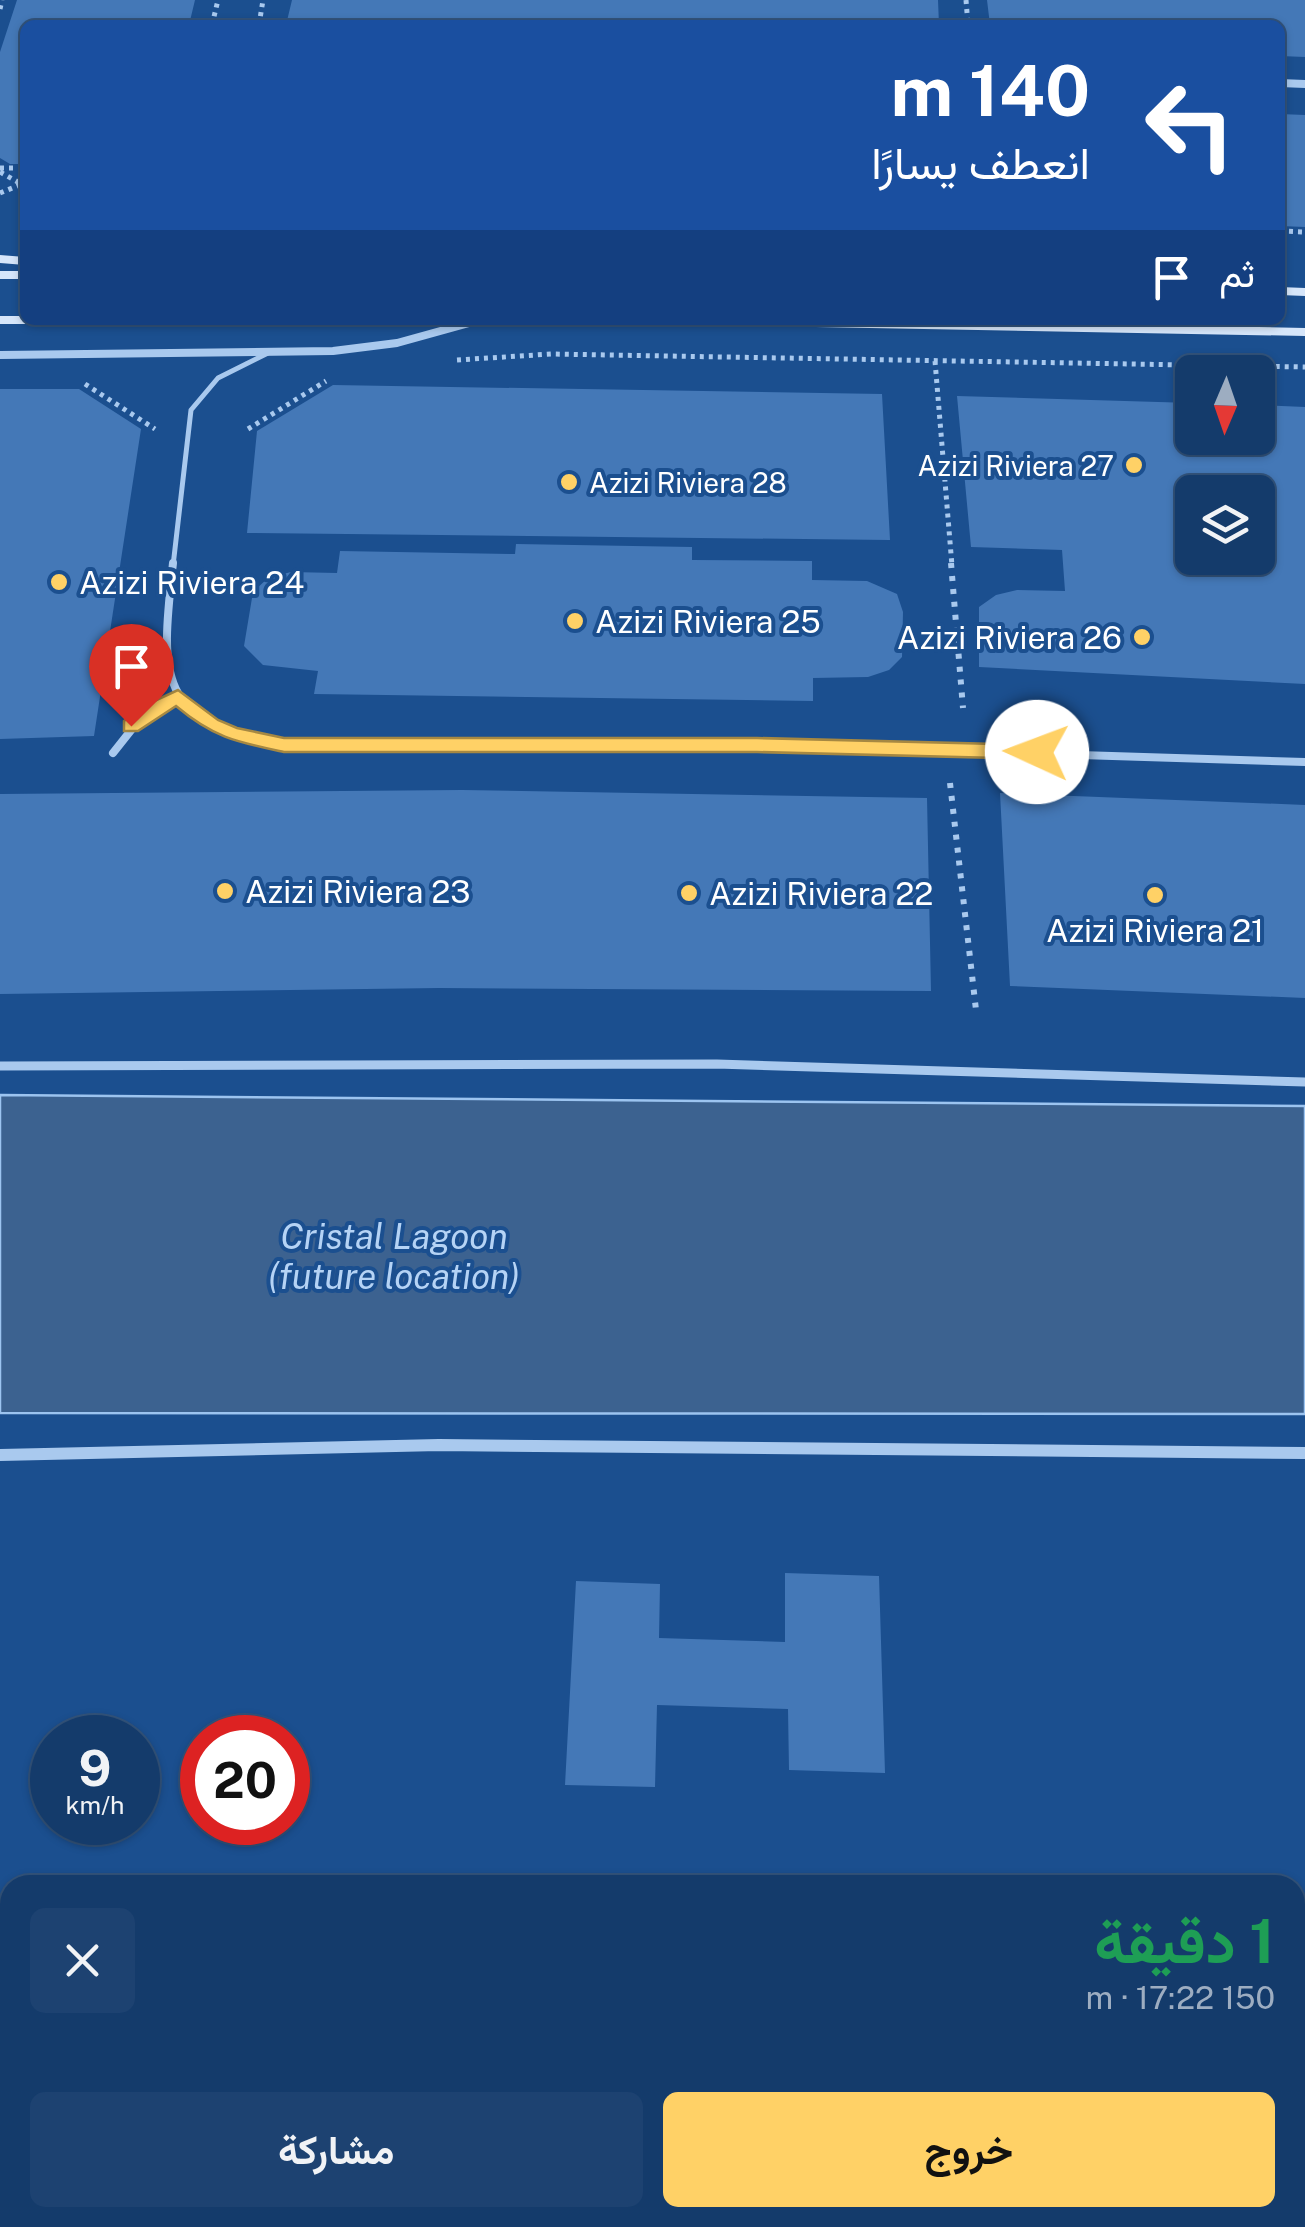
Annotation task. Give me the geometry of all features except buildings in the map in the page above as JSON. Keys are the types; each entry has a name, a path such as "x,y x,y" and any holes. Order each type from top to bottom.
{"street":[{"path":"0,355 333,351 397,343 462,325"},
{"path":"921,325 1305,332"},
{"path":"0,1066 717,1064 1305,1082"},
{"path":"0,1455 439,1445 1305,1453"}],"lane":[{"path":"268,353 218,378 198,399 188,421 164,645 169,681 178,697 211,724 232,734 284,745 757,745 1305,762"},
{"path":"113,753 144,714 178,697"}],"path":[{"path":"0,9 2,0"},
{"path":"444,363 519,354 1305,367"},
{"path":"935,361 963,708"},
{"path":"248,429 340,373"},
{"path":"74,377 155,429"},
{"path":"950,783 976,1010"}],"water":[{"name":"Cristal Lagoon (future location)","path":"0,1095 1305,1106 1305,1414 0,1413"}],"place":[{"name":"Azizi Riviera 27","path":"1134,465"},
{"name":"Azizi Riviera 28","path":"569,482"},
{"name":"Azizi Riviera 24","path":"59,582"},
{"name":"Azizi Riviera 25","path":"575,621"},
{"name":"Azizi Riviera 26","path":"1142,637"},
{"name":"Azizi Riviera 23","path":"225,891"},
{"name":"Azizi Riviera 22","path":"689,893"},
{"name":"Azizi Riviera 21","path":"1155,895"}],"route":[{"path":"131,726 144,714 178,697 192,712 232,734 284,745 757,745 1037,752"}]}
